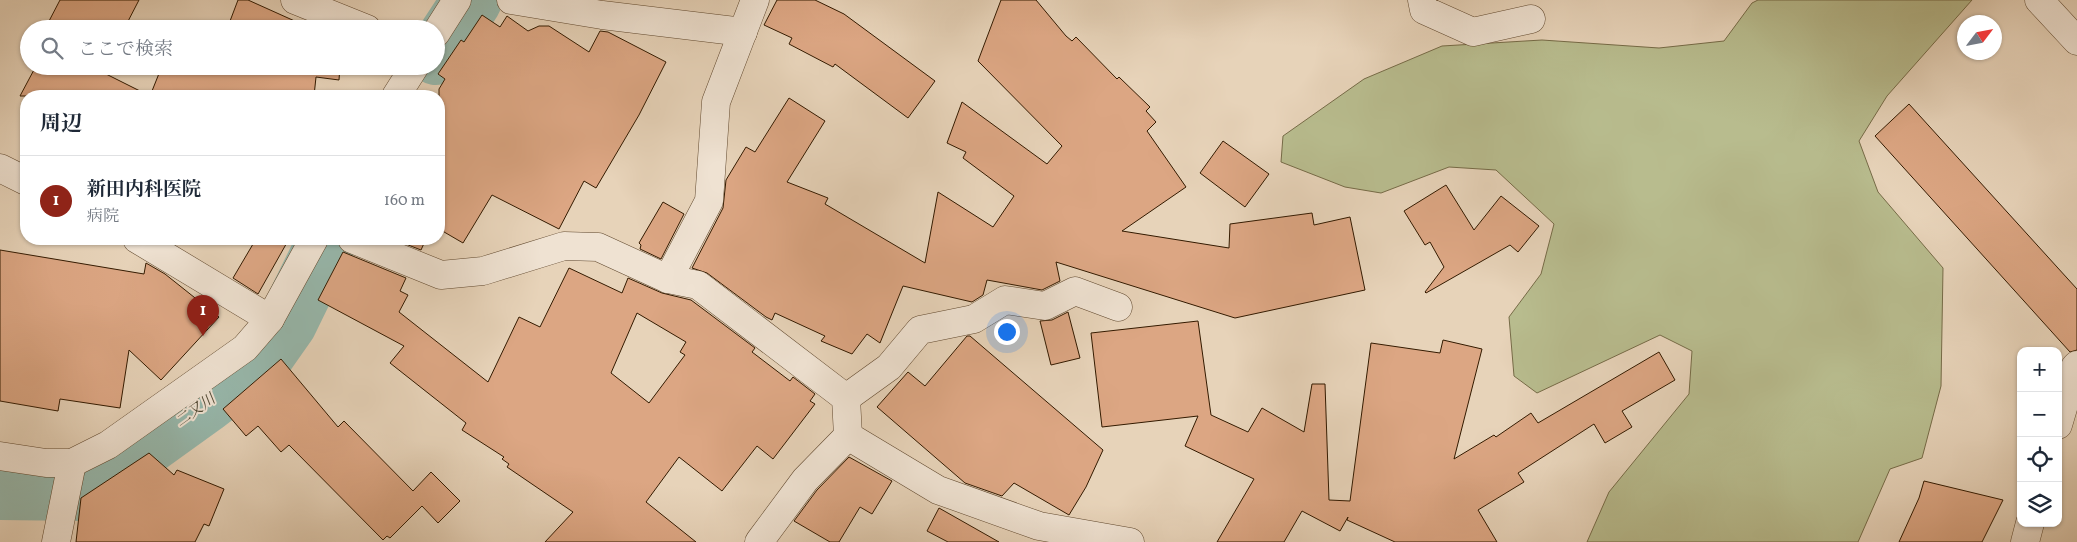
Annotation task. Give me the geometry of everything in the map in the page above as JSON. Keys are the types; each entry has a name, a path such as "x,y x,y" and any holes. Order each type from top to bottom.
{"street":[{"path":"295,0 345,20"},
{"path":"444,20 457,0"},
{"path":"511,0 602,15 743,32"},
{"path":"668,279 709,201 716,102 755,0"},
{"path":"1422,0 1424,10 1473,32 1531,19"},
{"path":"2039,0 2077,41"},
{"path":"400,90 409,75"},
{"path":"0,168 20,178"},
{"path":"148,245 270,319"},
{"path":"0,456 46,463 72,463 108,445 246,348 270,319 311,245"},
{"path":"367,245 441,275 484,271 564,246 598,247 668,279 698,285 846,398 848,436 805,480 759,542"},
{"path":"846,398 889,366 920,330 974,318 1005,300 1045,306 1075,291 1118,307"},
{"path":"2062,411 2077,365"},
{"path":"848,436 938,490 1039,526 1130,542"},
{"path":"56,542 72,463"},
{"path":"2025,542 2029,527"}],"green space":[{"path":"1758,0 1972,0 1887,96 1859,141 1878,192 1943,268 1941,386 1922,458 1890,469 1858,542 1587,542 1609,492 1689,394 1692,351 1660,335 1537,393 1514,376 1509,317 1541,274 1554,224 1496,170 1449,167 1381,193 1345,187 1281,162 1283,136 1364,79 1442,46 1542,40 1659,48 1724,41 1752,3"}],"building":[{"path":"60,0 139,0 129,20 50,20"},
{"path":"238,0 248,0 292,20 230,20"},
{"path":"777,0 815,0 844,14 935,81 908,118 835,64 833,67 789,44 792,38 764,25"},
{"path":"1001,0 1036,0 1066,36 1072,41 1076,37 1117,79 1119,77 1150,107 1146,111 1156,122 1147,131 1186,187 1122,231 1229,248 1230,224 1312,213 1314,225 1350,217 1365,290 1235,318 1056,262 1060,281 1042,290 987,280 983,295 972,302 903,286 880,343 867,334 852,354 821,341 825,336 775,313 772,320 766,317 707,273 692,268 723,208 726,180 746,147 755,152 789,98 825,121 787,182 828,198 825,204 925,263 938,192 993,227 1014,196 963,158 966,152 947,143 962,102 1047,164 1062,146 978,61"},
{"path":"482,15 500,27 507,16 528,31 539,26 549,26 589,52 600,31 608,32 666,62 639,115 596,188 584,181 559,229 492,195 463,243 445,232 445,90 439,89 445,79 439,75 445,75 445,64 461,40 464,42"},
{"path":"31,75 108,75 138,90 23,90"},
{"path":"158,75 339,75 339,80 316,77 315,90 152,90"},
{"path":"1909,104 2077,289 2077,350 2070,352 1875,136"},
{"path":"1223,141 1269,174 1245,207 1200,173"},
{"path":"1446,185 1474,230 1501,196 1539,226 1518,252 1510,245 1426,293 1444,267 1430,242 1425,245 1404,211"},
{"path":"663,202 684,214 661,259 640,249 641,245 639,243"},
{"path":"252,245 286,245 258,294 233,278"},
{"path":"408,245 423,245 421,250"},
{"path":"0,250 144,274 146,263 165,274 219,317 161,380 129,350 120,408 60,399 58,411 0,401"},
{"path":"343,252 406,278 400,291 408,295 399,312 488,382 519,317 540,327 569,268 622,293 628,278 662,293 691,300 755,348 752,352 790,381 793,377 815,394 810,401 815,404 773,459 757,446 722,491 679,457 646,502 696,542 545,542 573,512 507,467 509,464 502,459 504,457 462,430 466,423 390,363 404,346 318,300","holes":["637,313 686,342 680,352 685,355 649,403 611,373"]},
{"path":"1068,312 1080,358 1051,365 1040,321 1052,320"},
{"path":"1198,321 1211,415 1248,432 1262,408 1304,432 1312,384 1325,384 1329,500 1350,501 1371,343 1440,353 1443,340 1482,349 1454,459 1494,435 1496,437 1531,413 1538,423 1659,352 1675,380 1622,411 1632,427 1605,443 1594,424 1518,473 1524,482 1478,510 1497,542 1395,542 1347,520 1348,517 1340,531 1302,511 1284,542 1217,542 1254,479 1185,446 1198,416 1102,427 1091,333"},
{"path":"967,336 970,336 1103,450 1086,487 1069,515 1014,483 1002,496 965,483 877,407 908,372 925,386"},
{"path":"281,359 338,427 344,421 413,491 431,472 460,501 438,523 422,506 390,538 387,536 383,540 289,445 281,452 258,426 246,436 223,409"},
{"path":"149,453 174,475 177,470 224,489 209,526 204,524 195,542 76,542 81,498"},
{"path":"849,457 892,481 872,514 860,507 839,542 830,542 794,521 817,490"},
{"path":"1924,481 2003,500 1982,542 1899,542 1919,498"},
{"path":"939,508 999,542 948,542 927,531"}],"waterway":[{"name":"二又川","path":"445,41 472,0"},
{"name":"二又川","path":"0,490 83,491 204,404 261,360 287,323 325,245"}],"place":[{"name":"新田内科医院","path":"203,336"}]}
